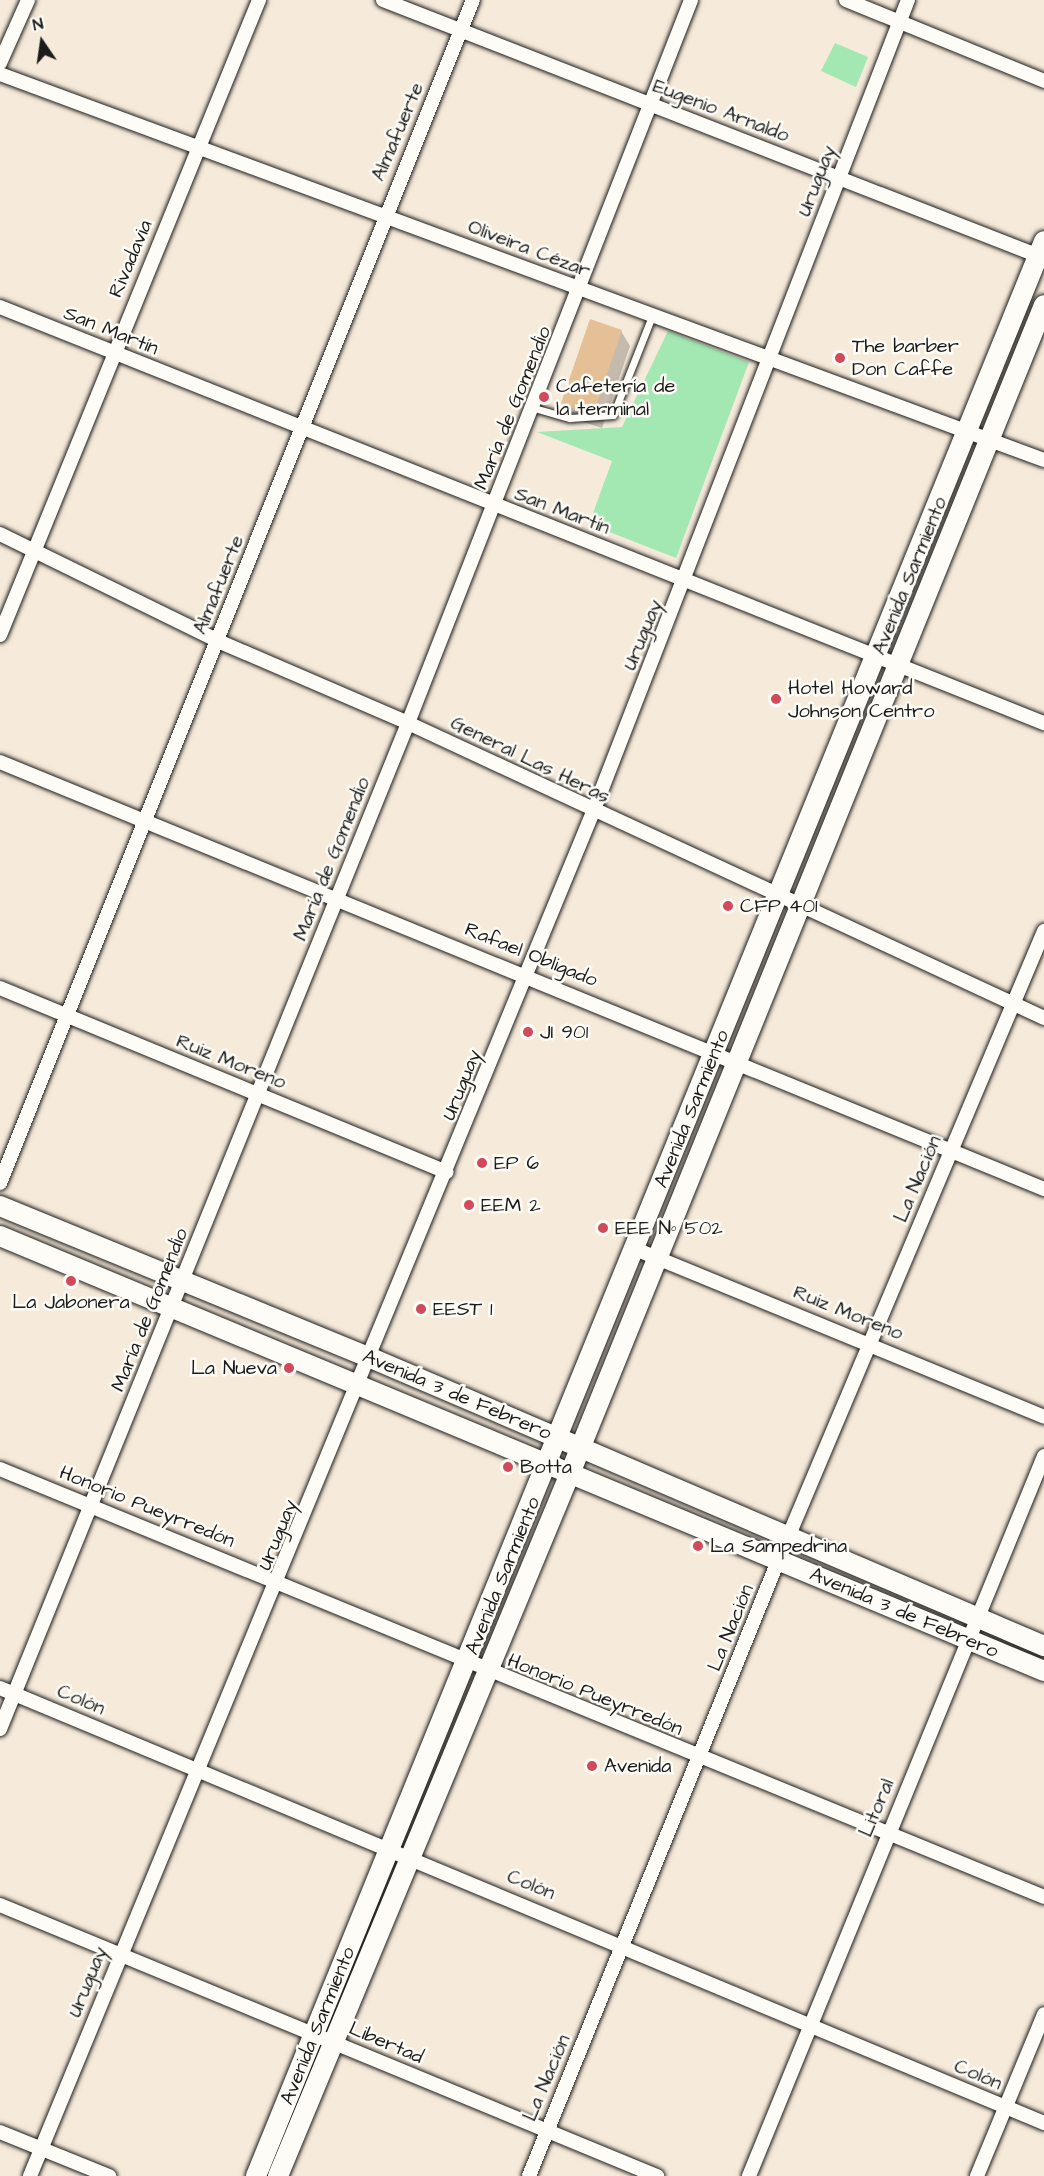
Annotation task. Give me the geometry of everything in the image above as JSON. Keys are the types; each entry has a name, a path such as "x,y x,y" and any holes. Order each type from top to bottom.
{"main road":[{"name":"Avenida Sarmiento","path":"256,2176 781,896 967,431 1042,251"},
{"name":"Avenida Sarmiento","path":"278,2176 335,2044 571,1471 992,440 1044,305"},
{"name":"Avenida 3 de Febrero","path":"0,1206 371,1358 788,1539 1044,1646"},
{"name":"Avenida 3 de Febrero","path":"0,1236 549,1461 778,1561 1044,1671"}],"street":[{"path":"0,63 28,0"},
{"name":"Rivadavia","path":"0,634 113,352 259,0"},
{"name":"Eugenio Arnaldo","path":"383,0 838,178 1042,251"},
{"name":"Almafuerte","path":"0,1183 218,641 384,215 472,0"},
{"name":"María de Gomendio","path":"0,1729 408,723 581,290 692,0"},
{"path":"846,0 1044,81"},
{"name":"Uruguay","path":"30,2176 120,1953 279,1583 528,974 771,362 838,178 908,0"},
{"name":"Oliveira Cézar","path":"0,74 200,146 771,362 1044,460"},
{"name":"San Martín","path":"0,307 494,506 686,579 878,657 901,663 1044,723"},
{"name":"General Las Heras","path":"0,534 218,641 408,723 593,812 1044,1018"},
{"name":"Rafael Obligado","path":"0,762 146,818 528,974 1044,1189"},
{"name":"La Nación","path":"529,2176 778,1561 1044,931"},
{"name":"Ruiz Moreno","path":"0,988 447,1172"},
{"name":"Ruiz Moreno","path":"635,1249 1044,1417"},
{"name":"Litoral","path":"749,2176 812,2025 886,1836 980,1619 1044,1456"},
{"name":"Honorio Pueyrredón","path":"0,1469 886,1836 1044,1897"},
{"name":"Colón","path":"0,1688 624,1944 1004,2108 1044,2123"},
{"name":"Libertad","path":"0,1905 657,2176"},
{"path":"977,2176 1044,2014"},
{"path":"0,2132 109,2176"}],"lane":[{"path":"534,408 570,418 613,415 652,316"}],"green space":[{"path":"835,43 868,57 856,87 821,71"},
{"path":"668,331 749,362 676,558 589,524 612,461 537,432 622,427"}],"building":[{"path":"590,319 622,330 593,415 561,403"}],"place":[{"name":"The barber Don Caffe","path":"840,358"},
{"name":"Cafetería de la terminal","path":"544,397"},
{"name":"Hotel Howard Johnson Centro","path":"776,699"},
{"name":"CFP 401","path":"728,906"},
{"name":"JI 901","path":"528,1032"},
{"name":"EP 6","path":"482,1163"},
{"name":"EEM 2","path":"469,1205"},
{"name":"EEE Nº 502","path":"603,1228"},
{"name":"La Jabonera","path":"71,1281"},
{"name":"EEST 1","path":"421,1309"},
{"name":"La Nueva","path":"289,1368"},
{"name":"Botta","path":"508,1467"},
{"name":"La Sampedrina","path":"698,1546"},
{"name":"Avenida","path":"592,1766"}]}
